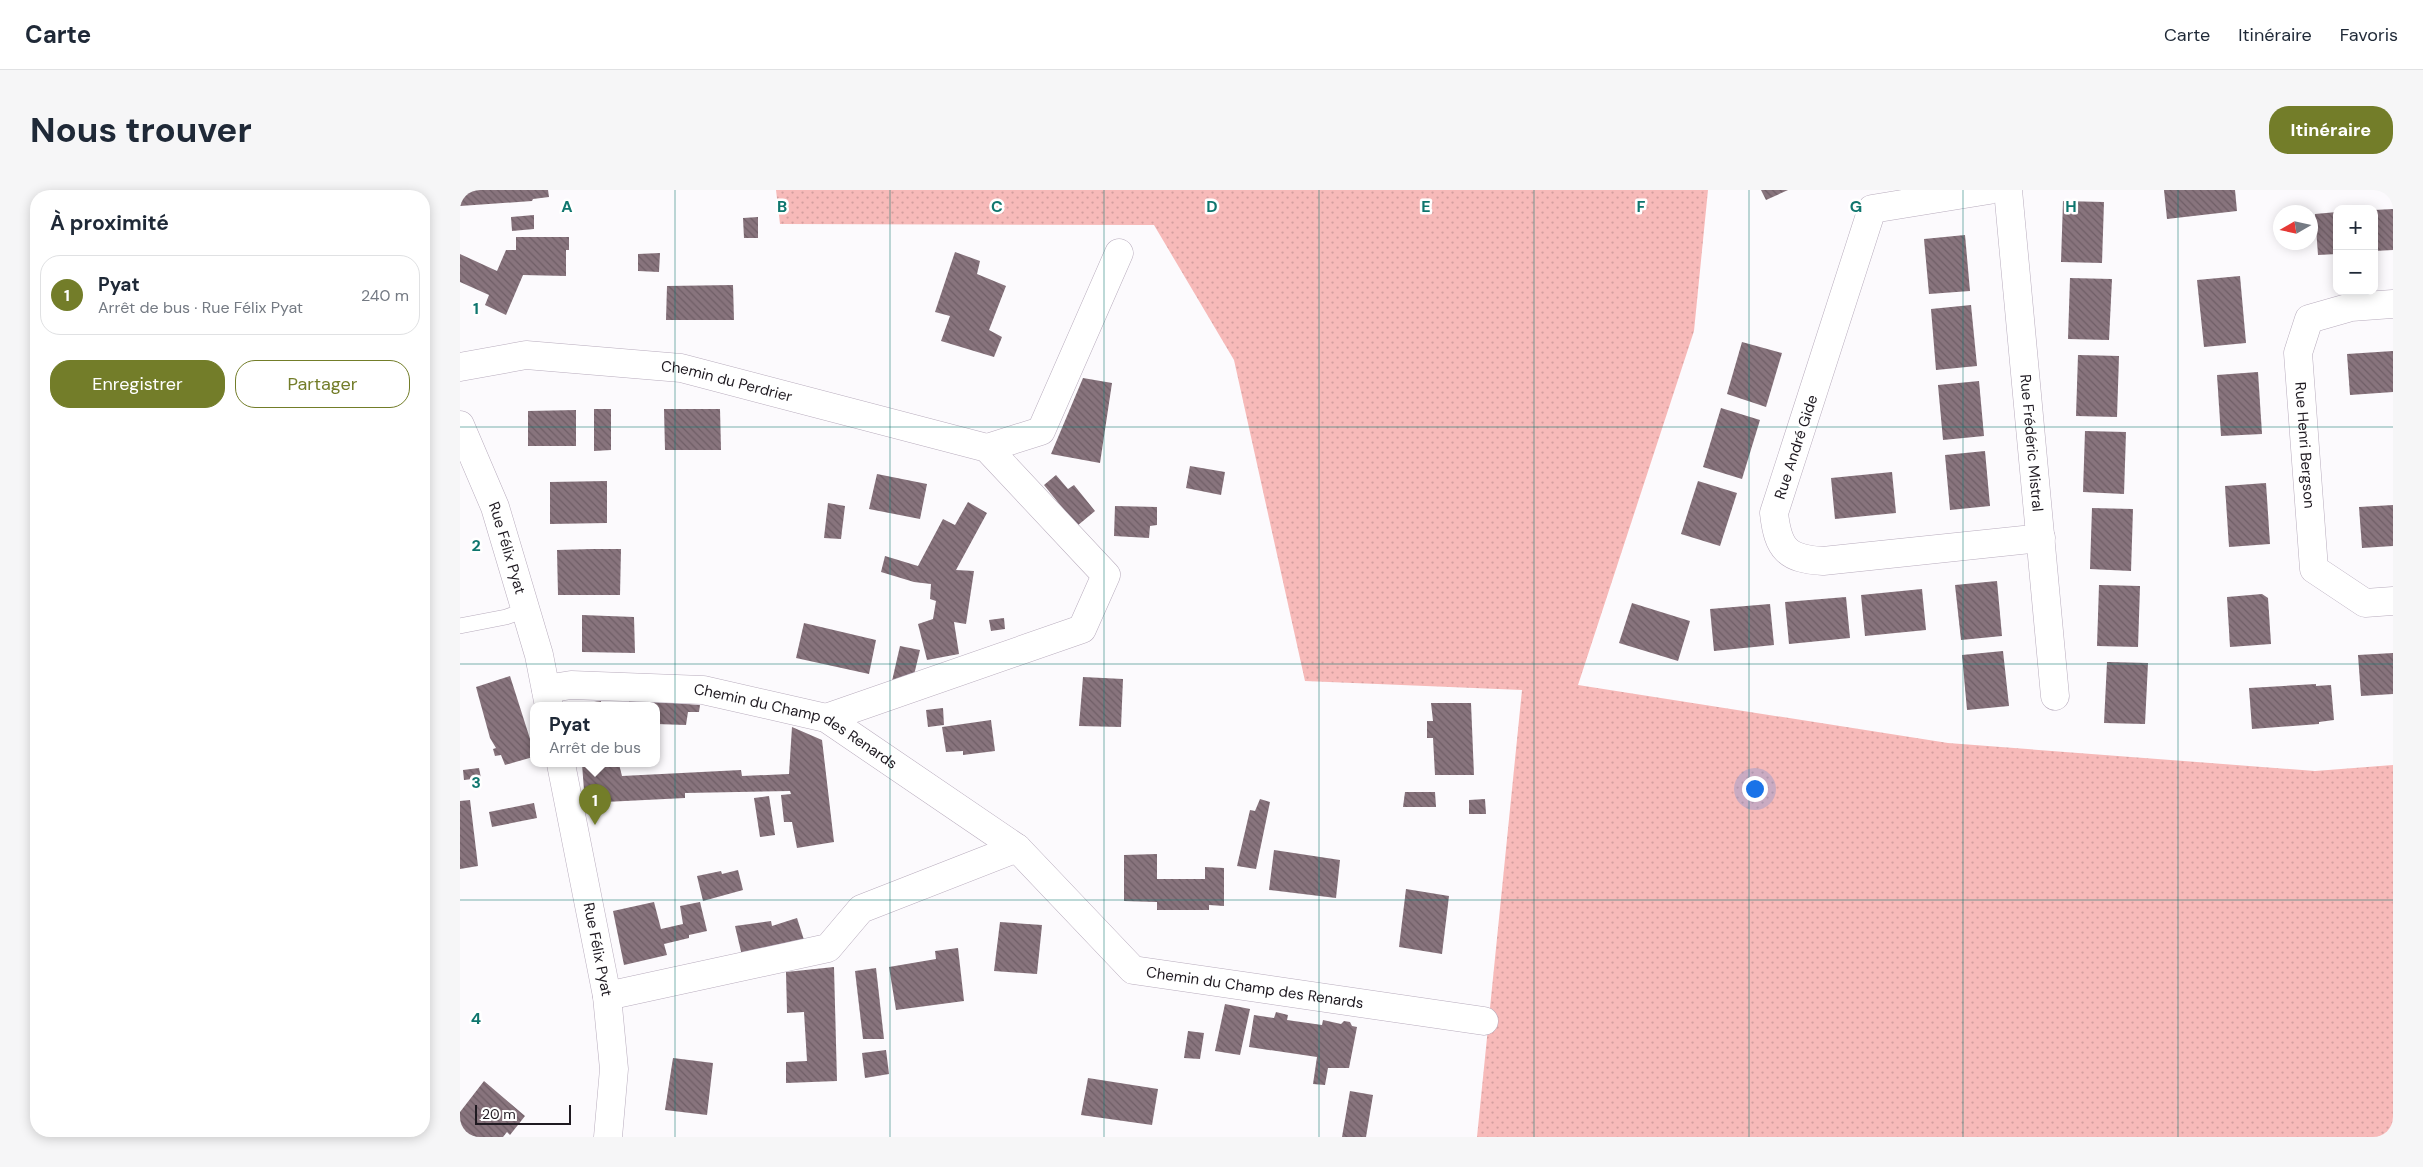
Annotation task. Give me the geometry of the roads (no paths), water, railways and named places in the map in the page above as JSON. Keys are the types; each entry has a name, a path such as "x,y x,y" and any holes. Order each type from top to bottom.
{"street":[{"name":"Rue André Gide","path":"1990,190 1872,209 1774,513 1777,535 1788,552 1803,560 1823,561 2041,538"},
{"name":"Rue Frédéric Mistral","path":"2008,190 2055,696"},
{"path":"826,718 1082,629 1106,575 987,448 1042,431 1119,253"},
{"name":"Rue Henri Bergson","path":"2393,304 2351,307 2309,319 2298,353 2314,568 2365,603 2393,601"},
{"name":"Chemin du Perdrier","path":"460,367 526,355 681,368 987,448"},
{"name":"Rue Félix Pyat","path":"460,425 495,506 540,656 548,697"},
{"name":"Chemin du Champ des Renards","path":"548,697 571,685 703,690 826,718 1018,848 1133,970 1484,1020"},
{"name":"Rue Félix Pyat","path":"562,767 607,996 614,1069 608,1137"},
{"path":"607,996 828,948 861,909 1018,848"}],"lane":[{"path":"460,626 526,610"}],"place":[{"name":"Pyat","path":"595,825"}]}
